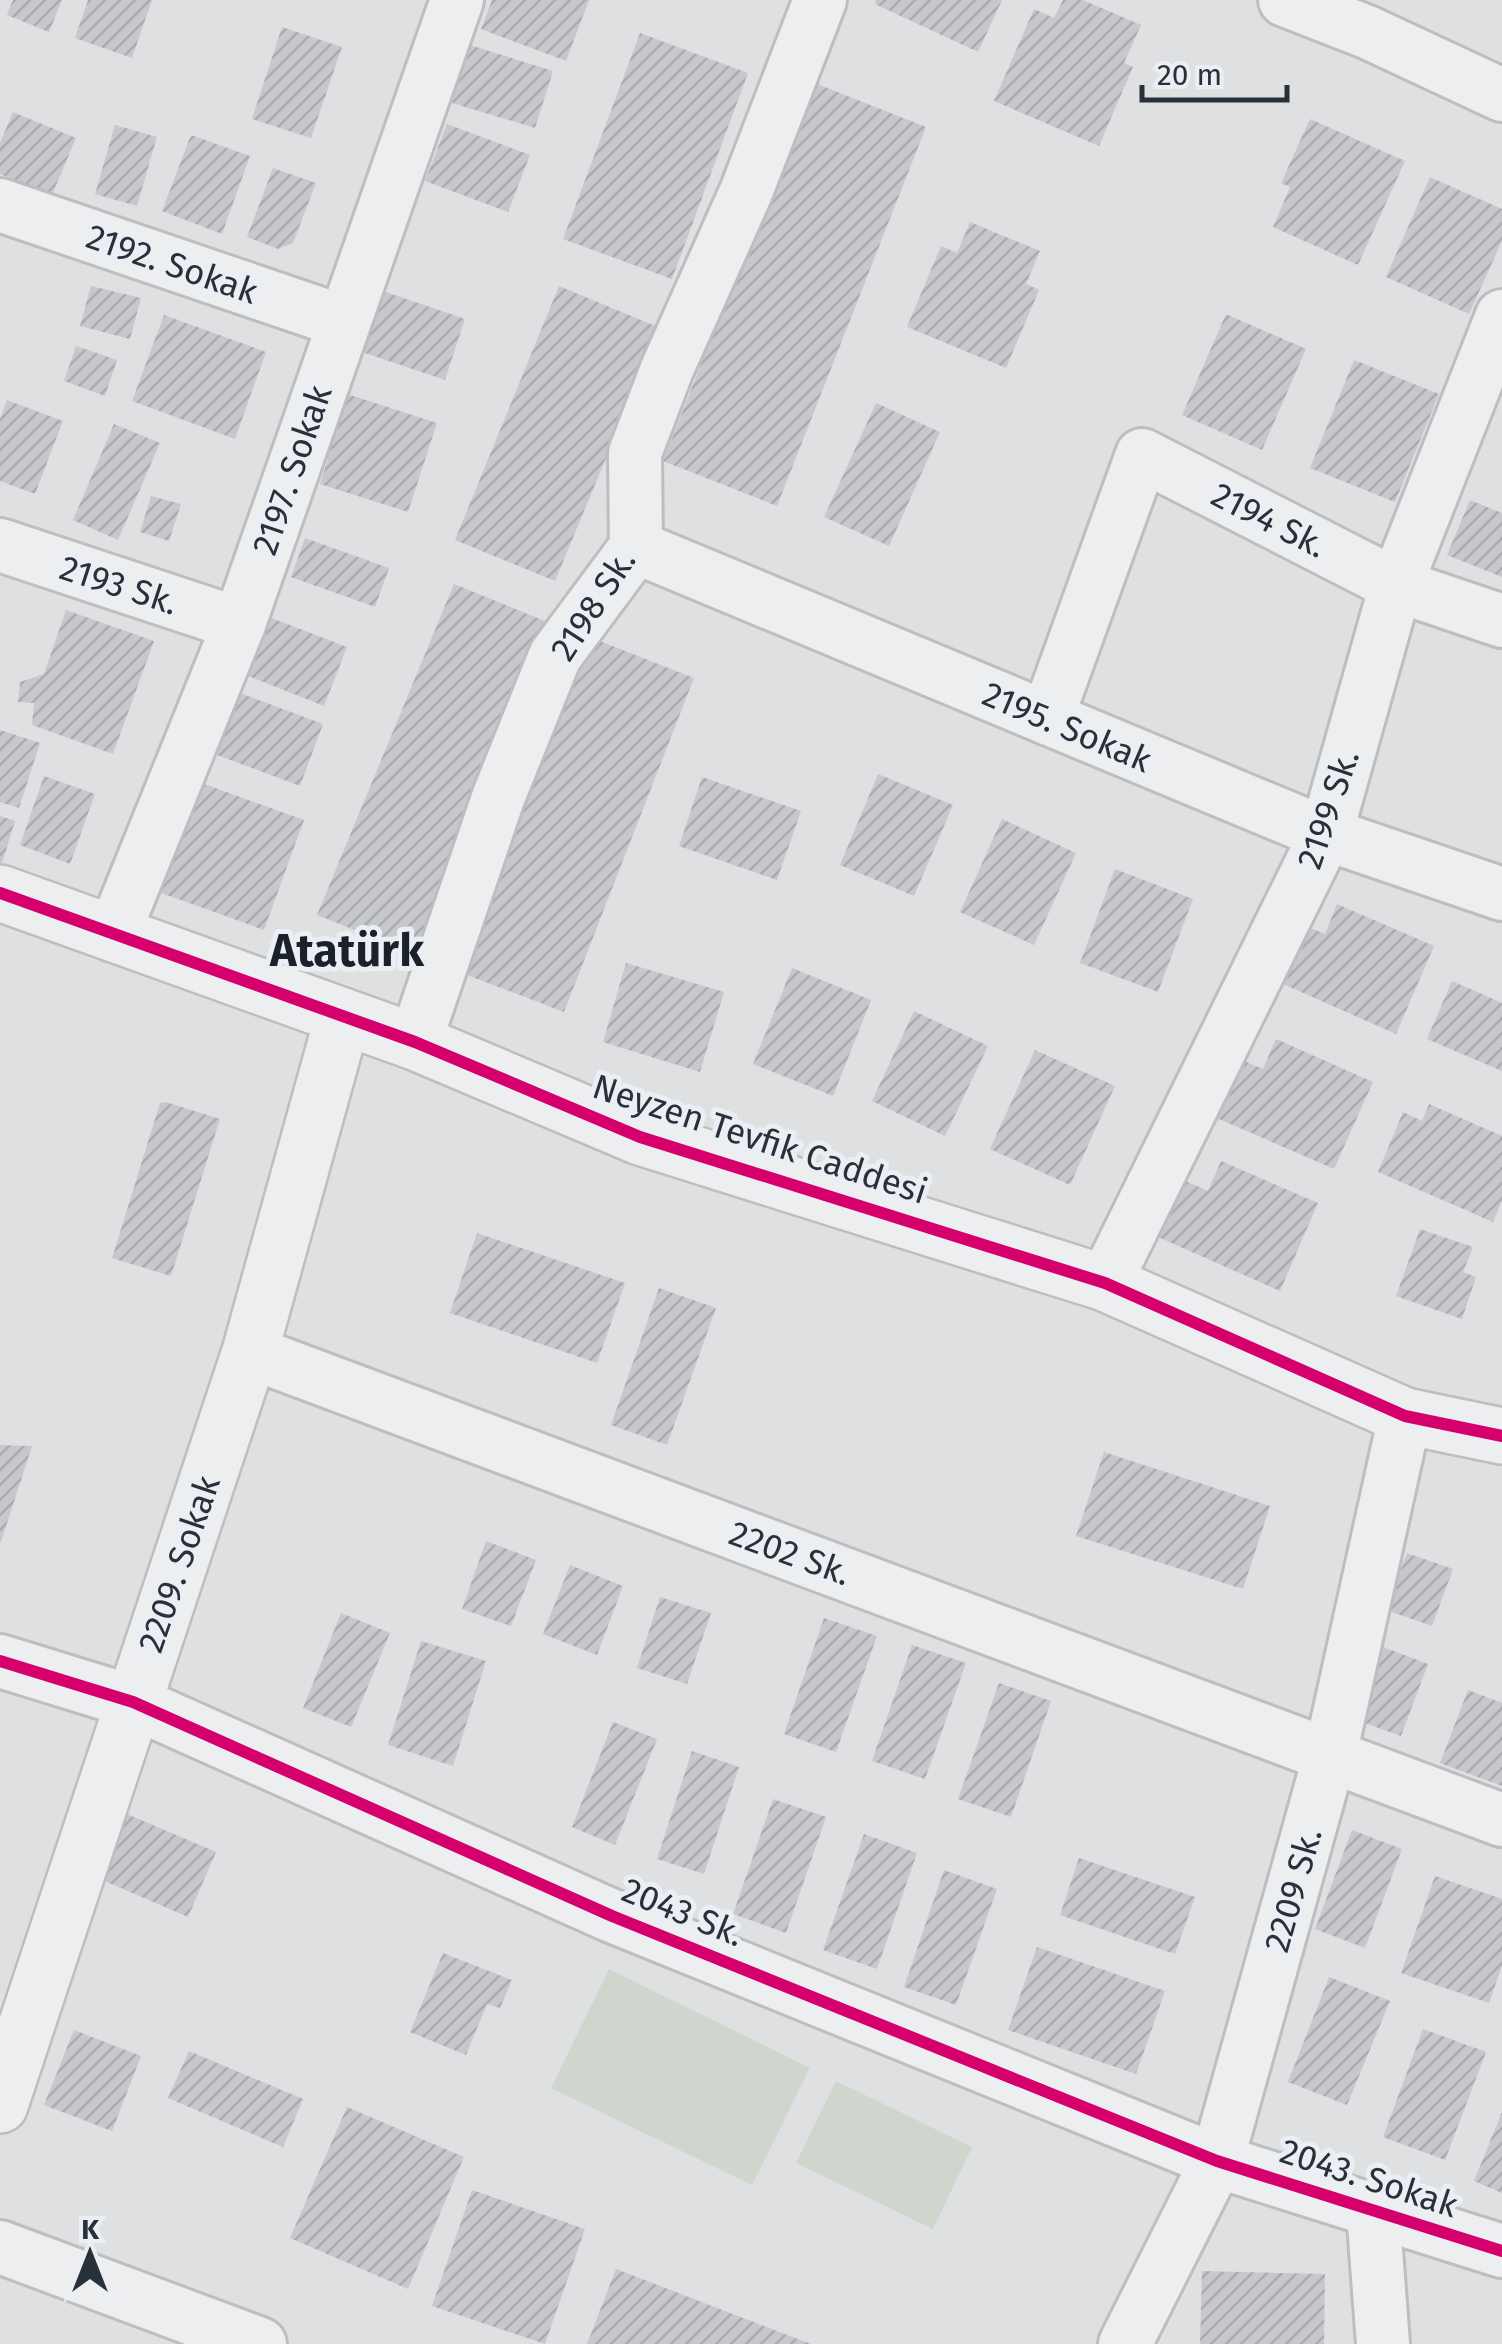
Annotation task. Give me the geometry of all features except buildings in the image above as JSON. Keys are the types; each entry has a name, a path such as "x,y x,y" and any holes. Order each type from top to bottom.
{"street":[{"name":"2198 Sk.","path":"415,1042 498,798 555,656 636,547 635,452 666,370 746,192 820,0"},
{"path":"1285,0 1367,32 1502,95"},
{"name":"2197. Sokak","path":"114,935 238,624 344,322 446,3"},
{"name":"2192. Sokak","path":"0,206 344,322"},
{"name":"2199 Sk.","path":"1106,1283 1326,834 1396,585 1502,316"},
{"name":"2194 Sk.","path":"1047,718 1142,455 1396,585 1502,621"},
{"name":"2193 Sk.","path":"0,545 238,624"},
{"name":"2195. Sokak","path":"636,547 1326,834 1502,894"},
{"name":"Neyzen Tevfik Caddesi","path":"0,893 415,1042 640,1137 1106,1283 1405,1416 1500,1429"},
{"name":"2209. Sokak","path":"0,2105 250,1352 343,1017"},
{"name":"2202 Sk.","path":"250,1352 1502,1820"},
{"name":"2209 Sk.","path":"1125,2344 1217,2161 1330,1754 1405,1416"},
{"path":"0,1661 133,1702"},
{"name":"2043 Sk.","path":"133,1702 612,1916 1217,2161"},
{"name":"2043. Sokak","path":"1217,2161 1502,2251"},
{"path":"1372,2210 1383,2344"},
{"path":"0,2247 260,2344"}],"shaded area":[{"path":"609,1969 810,2068 752,2185 551,2088"},
{"path":"836,2081 972,2147 933,2229 796,2163"}],"cycle path":[{"path":"0,893 415,1042 640,1137 1105,1283 1405,1416 1502,1436"},
{"path":"0,1661 133,1702 612,1916 1217,2161 1502,2251"}],"district":[{"name":"Atatürk","path":"347,950"}]}
